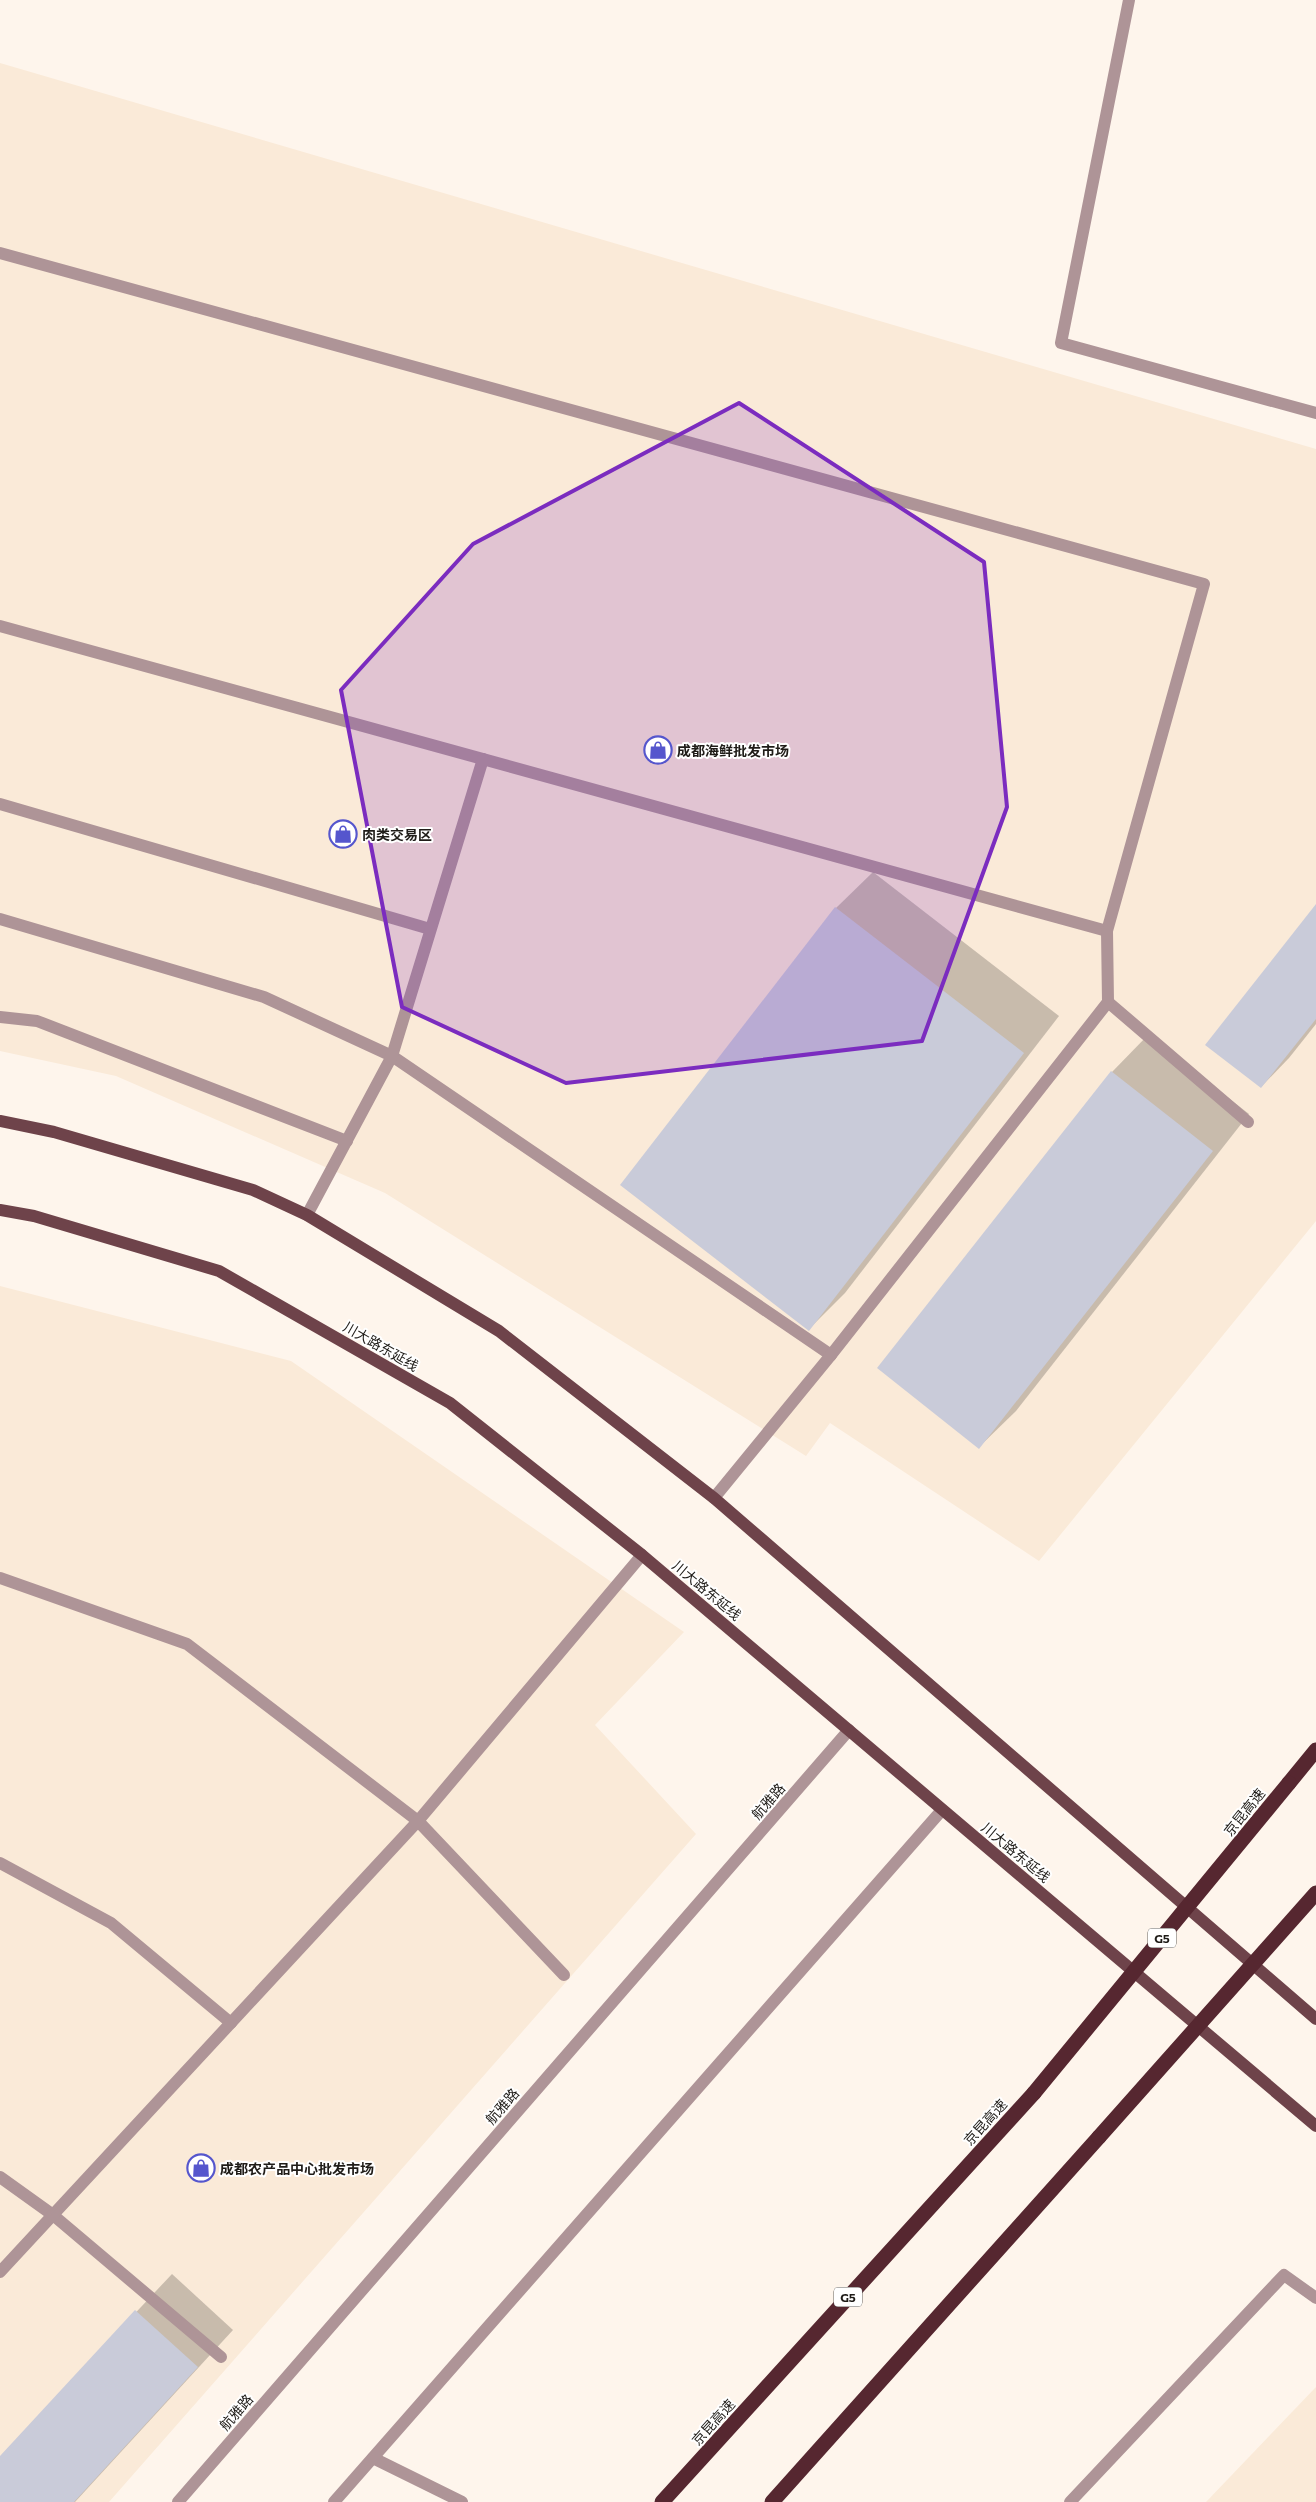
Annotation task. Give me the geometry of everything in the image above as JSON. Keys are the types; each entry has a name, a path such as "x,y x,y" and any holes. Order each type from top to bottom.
{"highway":[{"name":"京昆高速","path":"662,2502 1034,2092 1316,1750"},
{"path":"772,2502 1100,2138 1316,1893"}],"main road":[{"path":"0,1122 54,1132 253,1190 307,1215 499,1331 714,1498 1316,2020"},
{"name":"川大路东延线","path":"0,1210 34,1216 219,1271 450,1403 642,1555 1316,2126"}],"street":[{"path":"1129,0 1061,343 1316,413"},
{"path":"0,253 1204,584 1107,931 1108,1002 831,1355 714,1498"},
{"path":"0,626 1107,931"},
{"path":"307,1215 392,1056 483,759"},
{"path":"0,804 430,929"},
{"path":"0,919 264,997 392,1056 831,1355"},
{"path":"1108,1002 1248,1122"},
{"path":"0,1017 37,1021 347,1141"},
{"path":"0,2272 418,1822 642,1555"},
{"path":"0,1578 187,1644 418,1822 564,1975"},
{"name":"航雅路","path":"178,2502 849,1730"},
{"path":"334,2502 942,1810"},
{"path":"0,1863 110,1924 231,2023"},
{"path":"0,2177 53,2215 221,2357"},
{"path":"1070,2502 1284,2275 1316,2298"},
{"path":"373,2458 462,2502"}],"highlighted area":[{"path":"739,403 984,562 1007,807 922,1041 566,1083 402,1007 341,690 473,544"}],"shaded area":[{"name":"成都海鲜批发市场","path":"0,63 1316,449 1316,1221 1039,1561 830,1423 806,1456 385,1193 116,1076 0,1051"},
{"name":"成都农产品中心批发市场","path":"0,1286 291,1361 684,1632 595,1725 696,1834 109,2502 0,2502"},
{"path":"1316,2387 1316,2502 1206,2502"}],"building":[{"path":"1316,904 1316,1019 1261,1088 1205,1045"},
{"path":"835,907 1024,1053 809,1331 620,1185"},
{"path":"1111,1071 1213,1151 979,1449 877,1368"},
{"path":"135,2310 198,2367 74,2502 0,2502 0,2456"}],"place":[{"name":"成都海鲜批发市场","path":"658,750"},
{"name":"肉类交易区","path":"343,834"},
{"name":"成都农产品中心批发市场","path":"201,2168"}]}
